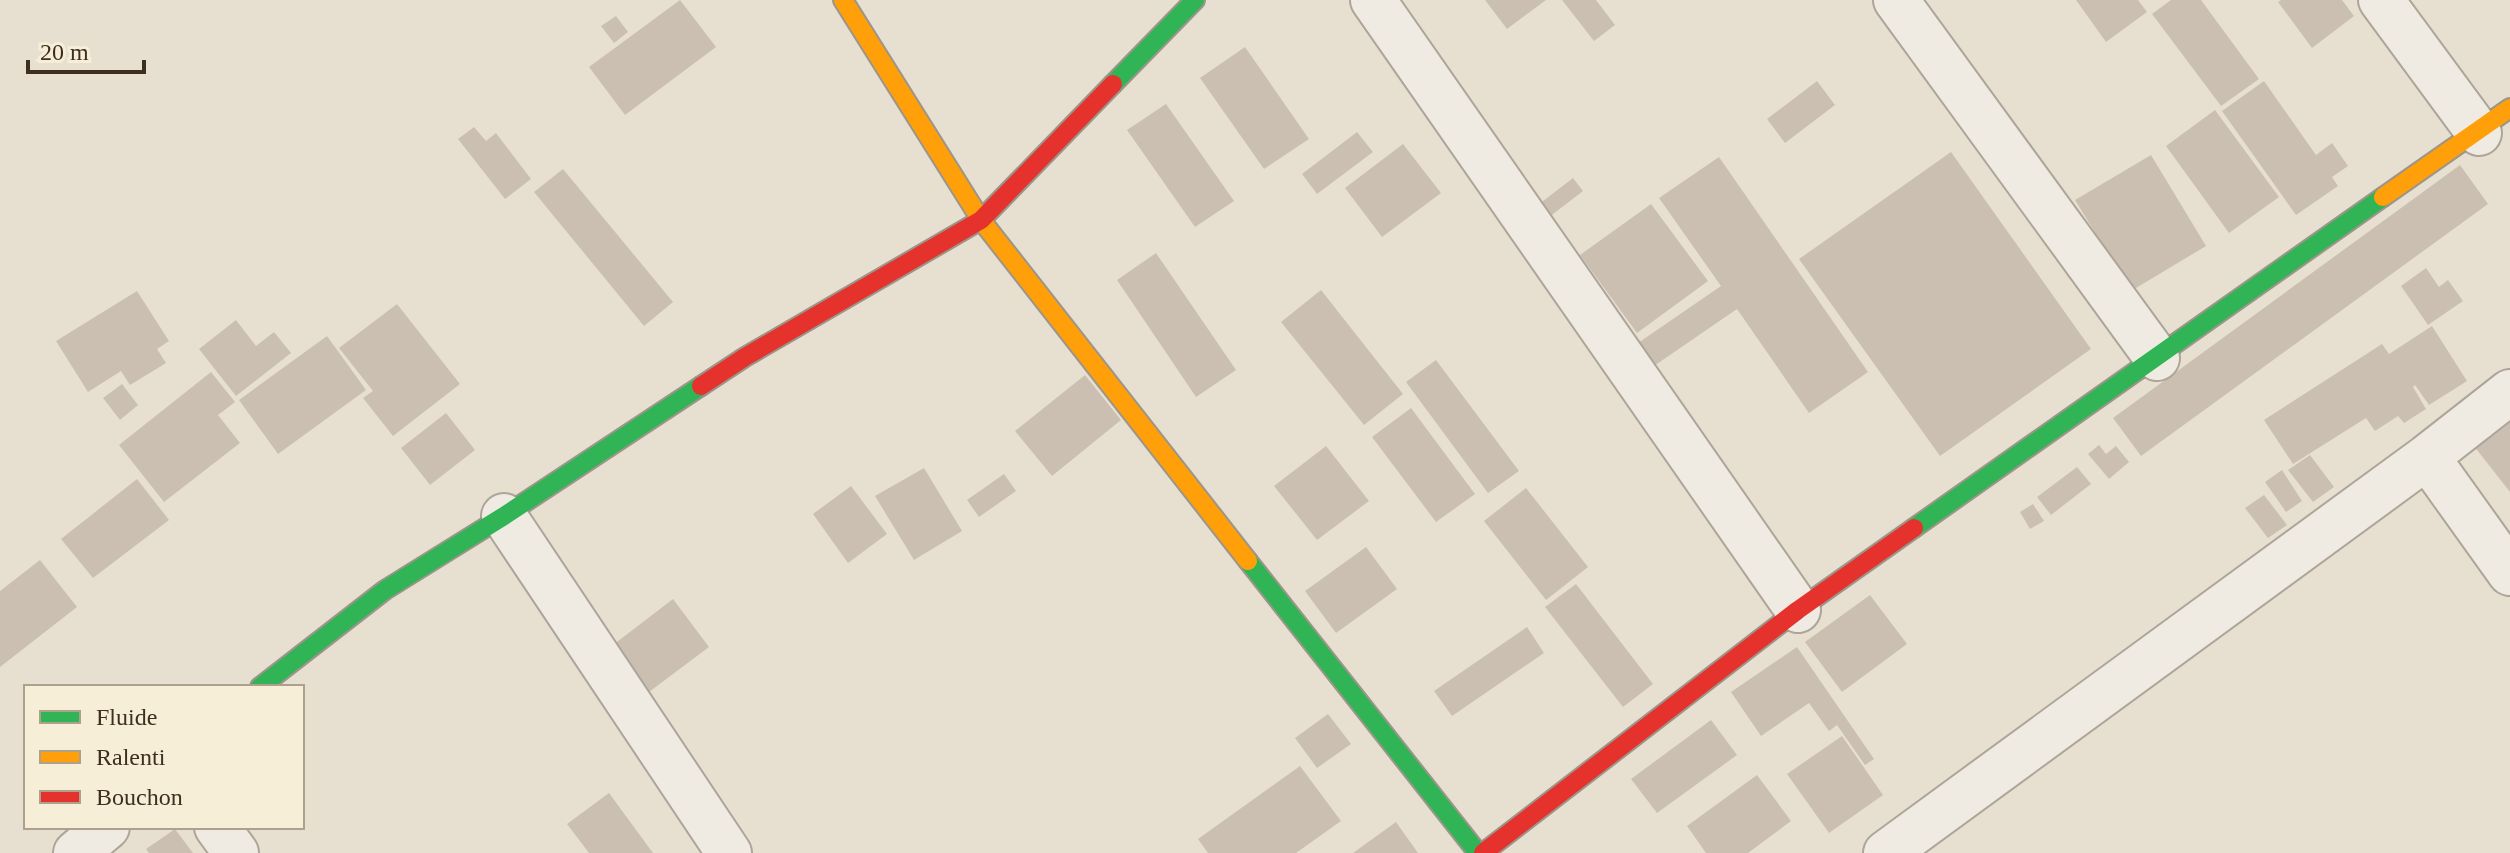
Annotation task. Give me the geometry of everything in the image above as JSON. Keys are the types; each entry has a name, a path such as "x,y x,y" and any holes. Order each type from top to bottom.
{"street":[{"path":"843,0 981,220 1480,853 1798,610 2494,121 2381,0"},
{"path":"263,685 385,590 504,516 745,357 981,220 1195,0"},
{"path":"1373,0 1798,610"},
{"path":"1896,0 2157,358"},
{"path":"1886,853 2427,457 2510,392"},
{"path":"2427,457 2510,573"},
{"path":"504,516 729,853"},
{"path":"76,853 105,829"},
{"path":"218,829 236,853"}],"building":[{"path":"680,0 716,47 625,115 589,67"},
{"path":"1485,0 1546,0 1507,29"},
{"path":"1562,0 1596,0 1615,25 1594,41"},
{"path":"2076,0 2138,0 2147,12 2106,42"},
{"path":"2171,0 2201,0 2259,79 2221,106 2152,14"},
{"path":"2342,0 2354,16 2312,48 2278,2"},
{"path":"616,16 628,32 614,43 601,26"},
{"path":"1245,47 1309,139 1264,169 1200,78"},
{"path":"1817,81 1835,105 1785,143 1767,119"},
{"path":"2264,81 2316,155 2332,143 2348,166 2332,177 2338,186 2296,215 2222,111"},
{"path":"1166,104 1234,201 1195,227 1127,130"},
{"path":"2215,110 2279,197 2229,233 2166,146"},
{"path":"474,127 486,141 496,133 531,179 505,199 458,139"},
{"path":"1357,132 1373,152 1317,194 1302,174"},
{"path":"1403,144 1441,193 1382,237 1345,188"},
{"path":"1951,152 2091,349 1940,456 1799,259"},
{"path":"2151,155 2206,246 2131,291 2075,200"},
{"path":"1719,157 1868,372 1809,413 1737,309 1654,366 1638,343 1721,286 1659,198"},
{"path":"2460,165 2488,204 2141,456 2113,418"},
{"path":"563,169 673,302 644,326 534,192"},
{"path":"1573,178 1583,191 1544,221 1534,208"},
{"path":"1651,204 1708,281 1637,333 1580,255"},
{"path":"1156,253 1236,370 1196,397 1117,280"},
{"path":"2426,268 2439,287 2448,280 2463,301 2428,325 2401,286"},
{"path":"1321,290 1403,394 1364,425 1281,322"},
{"path":"137,291 169,341 157,349 166,363 130,385 121,371 88,392 56,341"},
{"path":"397,304 460,384 393,436 363,398 373,391 339,348"},
{"path":"236,320 256,346 274,332 291,353 236,396 199,349"},
{"path":"2432,326 2467,381 2429,405 2415,385 2413,387 2426,409 2404,423 2398,416 2375,431 2366,418 2293,464 2264,420 2382,344 2389,354"},
{"path":"327,336 366,390 278,454 239,400"},
{"path":"1436,360 1519,471 1488,493 1406,382"},
{"path":"211,372 235,402 218,415 240,443 164,502 119,445"},
{"path":"1085,375 1121,420 1052,476 1015,431"},
{"path":"122,384 138,405 120,420 103,398"},
{"path":"1411,408 1475,494 1436,522 1372,437"},
{"path":"2510,410 2510,492 2470,441"},
{"path":"446,413 475,450 430,485 401,448"},
{"path":"2099,445 2106,454 2116,446 2129,462 2109,479 2088,454"},
{"path":"1326,446 1369,501 1317,540 1274,486"},
{"path":"2310,455 2334,487 2313,502 2288,470"},
{"path":"2077,467 2091,484 2051,515 2037,497"},
{"path":"924,468 962,531 914,560 875,496"},
{"path":"2282,470 2302,501 2286,512 2265,482"},
{"path":"1004,474 1016,491 979,517 967,500"},
{"path":"137,479 169,520 93,578 61,539"},
{"path":"851,486 887,534 848,563 813,514"},
{"path":"1526,488 1588,567 1546,600 1484,521"},
{"path":"2264,495 2287,525 2268,538 2245,508"},
{"path":"2033,504 2044,521 2030,529 2020,512"},
{"path":"1366,547 1397,589 1336,633 1305,591"},
{"path":"40,560 77,607 0,667 0,591"},
{"path":"1576,584 1653,684 1623,707 1545,607"},
{"path":"1870,595 1907,644 1842,692 1805,642"},
{"path":"673,599 709,647 645,695 609,648"},
{"path":"1527,627 1544,653 1452,716 1434,691"},
{"path":"1797,647 1874,759 1865,765 1837,725 1829,731 1809,703 1761,736 1731,692"},
{"path":"1328,714 1351,744 1317,768 1295,738"},
{"path":"1711,720 1737,755 1657,813 1631,779"},
{"path":"1842,736 1883,795 1829,833 1787,774"},
{"path":"1300,766 1341,821 1296,853 1208,853 1198,839"},
{"path":"1757,775 1791,821 1748,853 1706,853 1687,826"},
{"path":"609,793 653,853 589,853 567,824"},
{"path":"1396,822 1418,853 1353,853"},
{"path":"175,829 193,853 149,853 146,849"}],"traffic: fast":[{"path":"1113,84 1195,0"},
{"path":"1914,528 2383,197"},
{"path":"263,685 385,590 701,386"},
{"path":"1248,561 1478,853"}],"traffic: slow":[{"path":"843,0 981,220 1248,561"},
{"path":"2383,197 2510,108"}],"traffic: jam":[{"path":"701,386 745,357 981,220 1113,84"},
{"path":"1483,853 1798,610 1914,528"}]}
